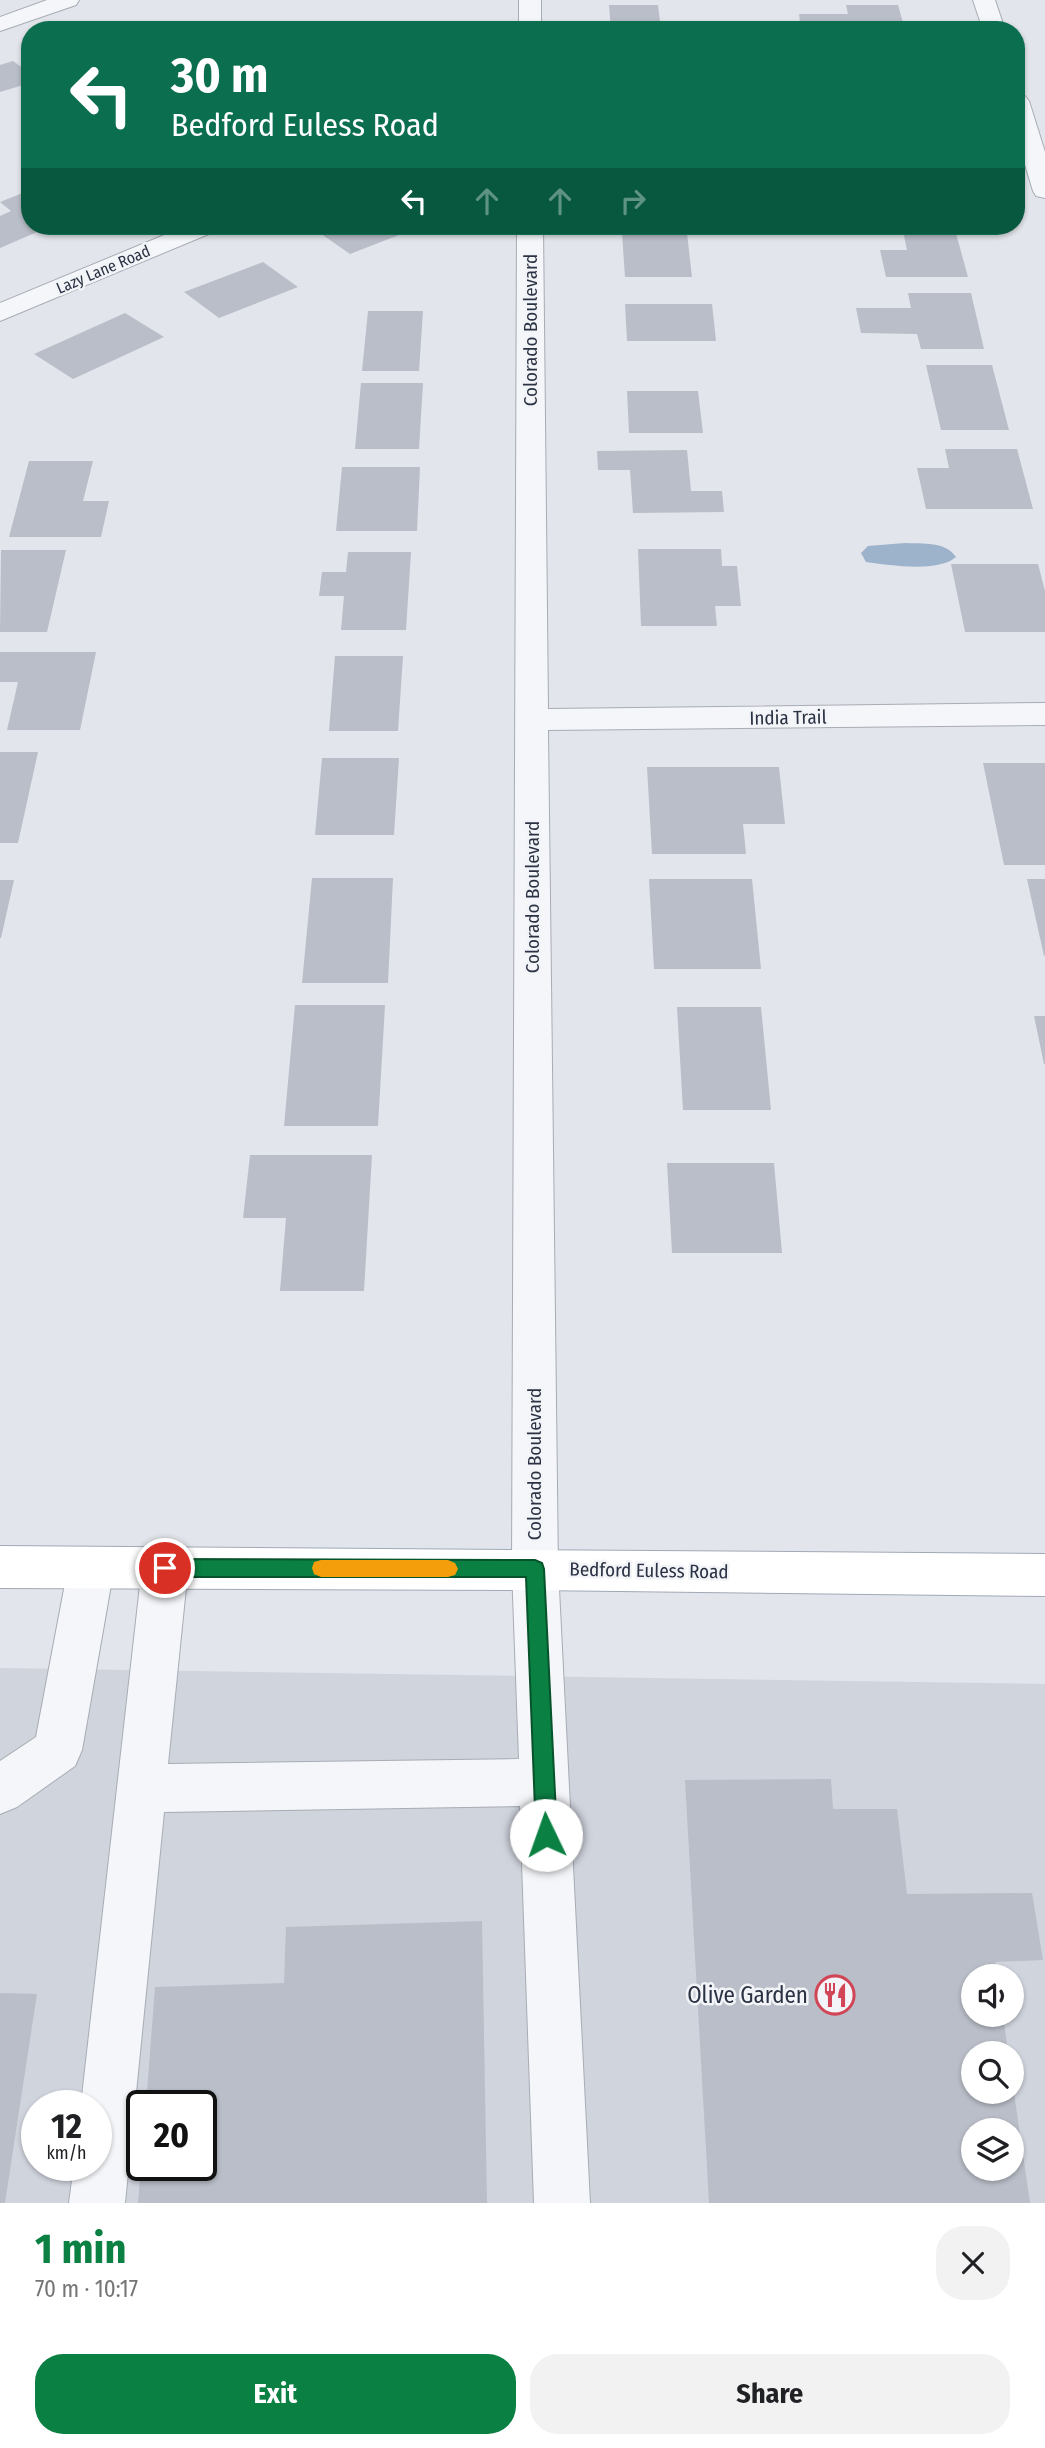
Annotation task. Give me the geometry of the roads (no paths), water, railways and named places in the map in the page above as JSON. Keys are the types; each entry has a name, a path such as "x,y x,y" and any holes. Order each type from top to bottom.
{"main road":[{"name":"Bedford Euless Road","path":"0,1567 1045,1575"}],"street":[{"path":"0,24 68,0"},
{"path":"530,0 530,21"},
{"path":"985,0 991,21"},
{"path":"1025,127 1045,191"},
{"name":"Lazy Lane Road","path":"0,313 186,235"},
{"name":"Colorado Boulevard","path":"530,235 535,1569 562,2203"},
{"name":"India Trail","path":"531,720 1045,714"},
{"path":"0,1790 58,1750 91,1568"},
{"path":"97,2203 165,1568"},
{"path":"141,1788 544,1783"}],"water":[{"path":"905,543 940,546 956,557 938,565 913,567 866,562 861,553 868,546"}],"place":[{"name":"Olive Garden","path":"835,1995"}]}
